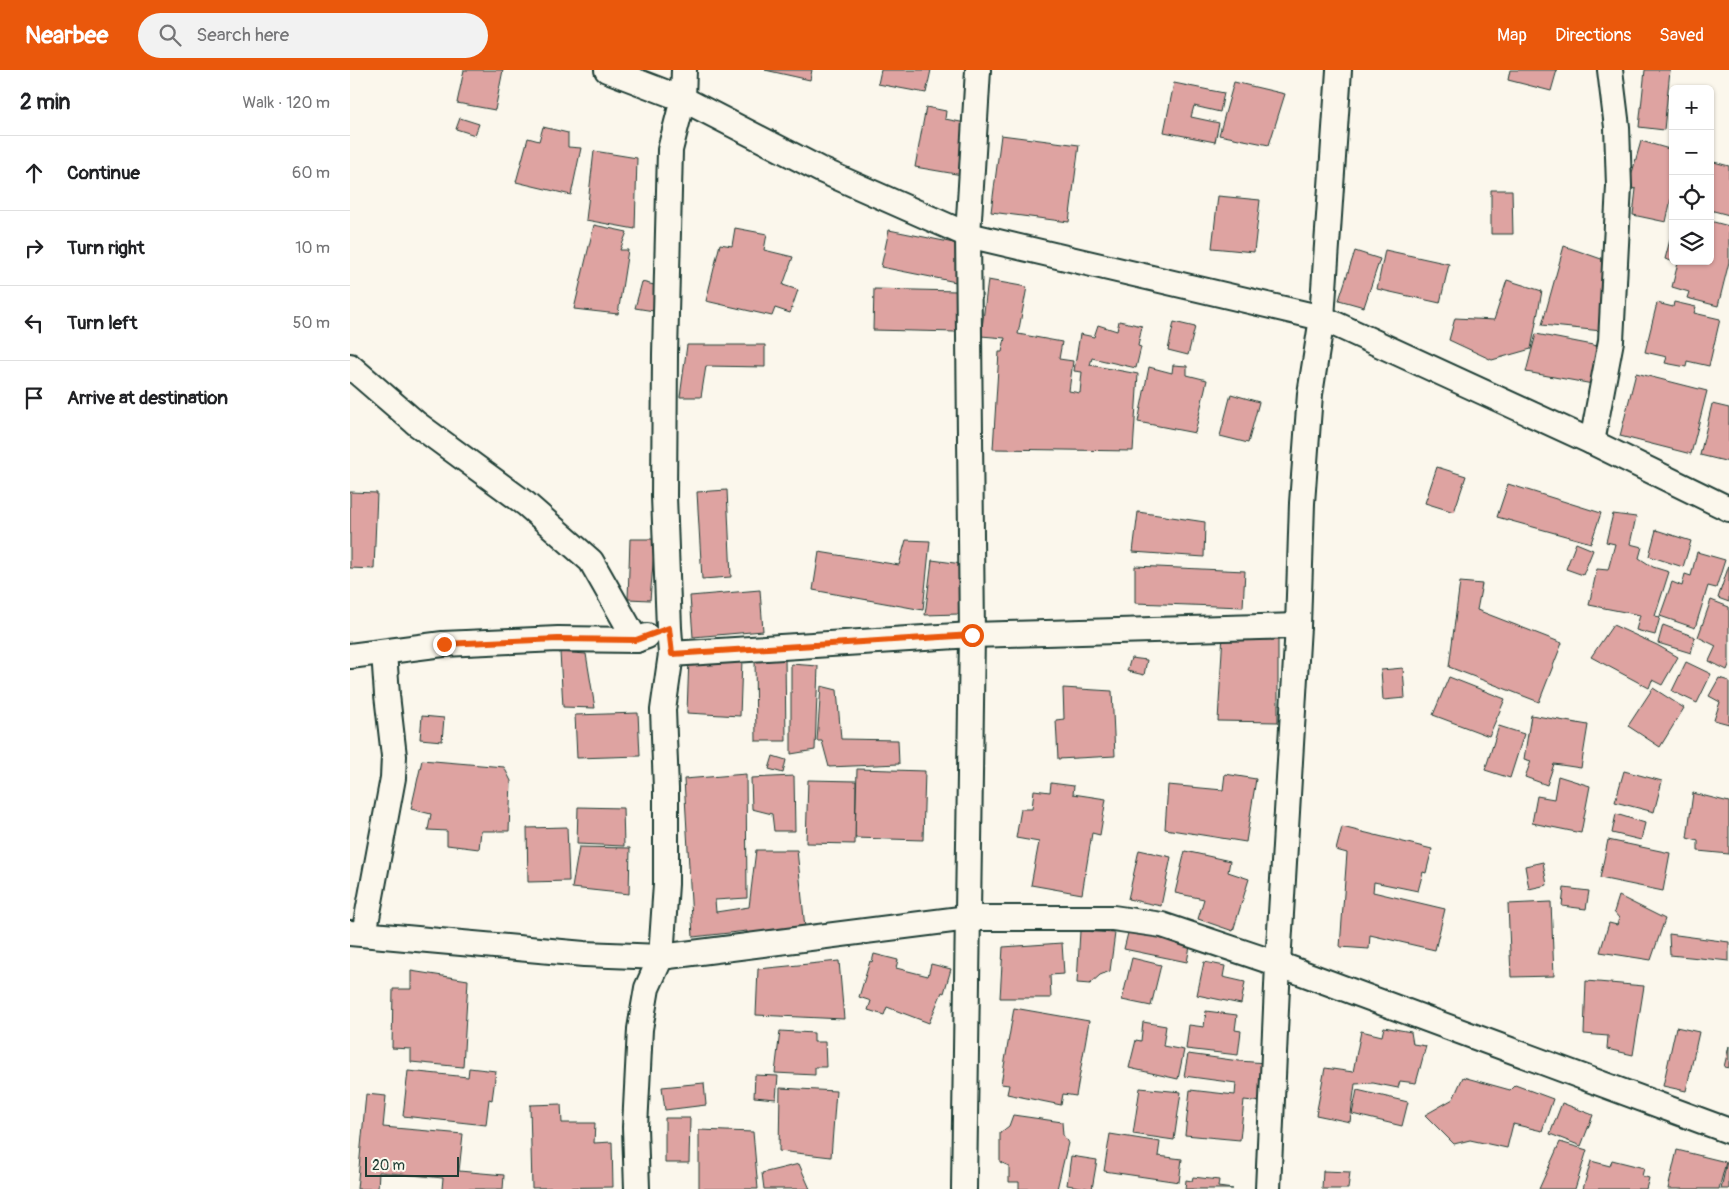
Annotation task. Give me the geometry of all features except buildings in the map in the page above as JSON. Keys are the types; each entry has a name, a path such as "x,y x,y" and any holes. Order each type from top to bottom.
{"street":[{"path":"607,70 683,99 821,170 968,236 1322,318 1592,442 1729,509"},
{"path":"638,1189 635,1126 640,1029 647,988 661,957 666,884 666,789 663,710 672,654 669,628 664,496 670,150 683,99 684,70"},
{"path":"964,1189 972,635 968,236 978,70"},
{"path":"1268,1189 1278,964 1298,626 1302,503 1310,394 1322,318 1339,70"},
{"path":"1592,442 1611,341 1620,186 1610,70"},
{"path":"350,366 417,424 526,504 591,561 636,640"},
{"path":"672,654 972,635 1298,626"},
{"path":"350,656 444,644 558,639 636,640 669,628"},
{"path":"384,652 394,756 393,778 357,933 584,954 661,957 968,918 1113,918 1162,925 1278,964 1729,1131"}],"route":[{"path":"444,644 558,639 636,640 669,628 672,654 972,635"}]}
